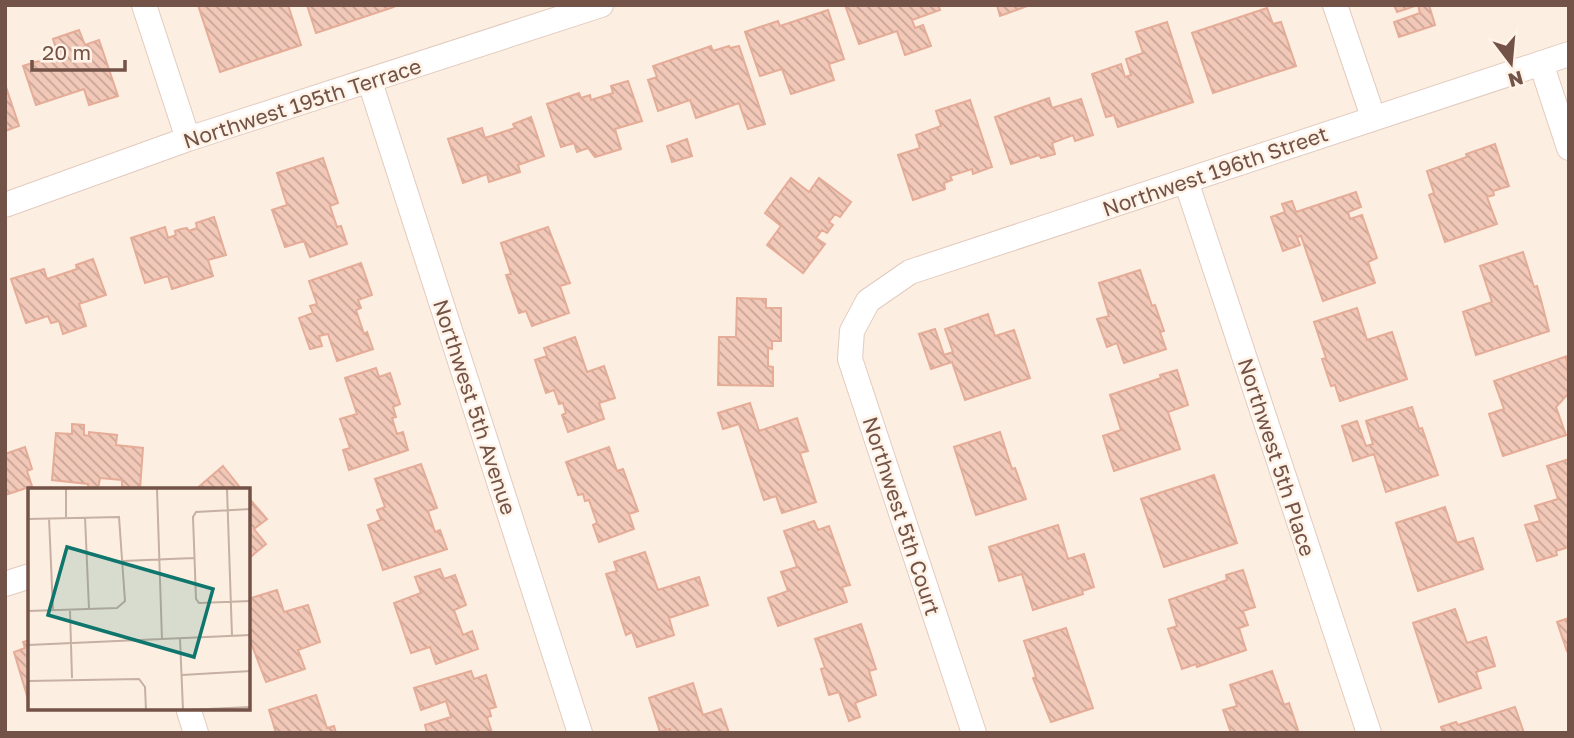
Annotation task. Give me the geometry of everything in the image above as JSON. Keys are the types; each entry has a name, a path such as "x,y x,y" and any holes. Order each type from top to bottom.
{"street":[{"path":"144,5 188,139"},
{"name":"Northwest 195th Terrace","path":"5,205 188,139 601,5"},
{"path":"1335,5 1373,117"},
{"name":"Northwest 196th Street","path":"868,301 910,272 1569,54"},
{"path":"1541,63 1569,148"},
{"name":"Northwest 5th Avenue","path":"370,82 580,733"},
{"name":"Northwest 5th Place","path":"1186,181 1369,733"},
{"name":"Northwest 5th Court","path":"868,301 852,331 850,359 974,733"},
{"path":"5,584 28,577"},
{"path":"189,710 195,733"}],"building":[{"path":"198,5 288,5 301,45 220,72"},
{"path":"307,5 393,5 394,7 316,33"},
{"path":"845,5 938,5 940,10 912,20 915,28 923,25 931,46 905,55 897,31 859,44"},
{"path":"997,5 1030,5 1000,16"},
{"path":"1394,5 1418,5 1397,12"},
{"path":"1418,5 1429,5 1435,25 1399,37 1394,22 1420,13"},
{"path":"1267,8 1273,24 1281,22 1296,66 1213,93 1192,33"},
{"path":"828,10 844,59 829,64 834,80 791,94 782,69 760,76 745,32 778,21 780,26"},
{"path":"1167,22 1193,102 1118,127 1114,115 1106,117 1092,74 1121,64 1125,77 1131,75 1126,59 1143,53 1136,32"},
{"path":"79,30 85,45 99,40 118,96 89,105 84,89 36,105 23,66 58,55 53,39"},
{"path":"711,46 713,51 739,46 765,124 748,129 739,103 696,118 690,100 658,111 648,80 657,77 653,66"},
{"path":"628,81 642,121 615,129 621,149 595,157 588,148 577,152 574,143 561,147 547,104 579,93 581,98 590,95 591,100 613,93 611,86"},
{"path":"5,84 19,126 5,131"},
{"path":"1049,98 1052,108 1081,99 1093,135 1075,141 1073,135 1052,143 1055,154 1041,158 1039,155 1011,164 995,117"},
{"path":"970,100 992,167 973,174 972,169 950,176 952,180 944,183 945,189 913,200 898,155 920,148 916,135 941,126 936,111"},
{"path":"531,117 544,156 518,165 520,172 489,182 487,174 463,183 448,139 482,128 485,138 515,128 513,124"},
{"path":"687,139 692,156 672,162 667,146"},
{"path":"1495,144 1509,186 1493,191 1494,195 1487,197 1497,224 1445,242 1429,195 1434,193 1427,171"},
{"path":"323,158 338,203 330,206 337,227 341,226 347,244 310,257 304,241 285,247 272,210 287,205 277,173"},
{"path":"791,178 809,192 819,178 851,202 840,217 835,214 829,222 833,225 827,233 822,230 816,238 825,244 803,273 767,245 781,226 765,213"},
{"path":"1356,192 1361,207 1348,212 1350,219 1362,215 1377,258 1368,262 1375,283 1323,301 1301,236 1297,237 1300,245 1283,251 1271,217 1285,212 1282,204 1292,201 1296,212"},
{"path":"214,217 226,255 208,260 213,276 172,289 168,276 145,283 131,238 165,227 168,238 176,235 175,231 187,228 189,231 197,228 196,223"},
{"path":"548,227 570,283 560,286 569,313 532,326 526,311 519,313 506,275 511,274 501,243"},
{"path":"1523,252 1534,287 1537,286 1549,331 1476,355 1463,312 1492,302 1480,266"},
{"path":"93,259 106,295 79,304 86,326 63,334 59,321 51,323 48,316 26,323 11,279 44,269 47,279 77,269 76,265"},
{"path":"361,263 372,295 358,300 361,308 356,310 364,334 367,332 373,349 337,361 328,334 319,336 322,346 310,349 299,318 313,313 310,306 317,304 309,281"},
{"path":"1140,270 1164,331 1160,332 1166,349 1124,363 1117,343 1107,347 1097,319 1109,316 1099,283"},
{"path":"737,298 766,299 766,308 781,308 781,341 772,341 772,349 768,348 768,366 773,367 773,386 718,385 719,337 736,337"},
{"path":"1357,308 1367,340 1392,332 1407,379 1340,401 1335,385 1331,386 1322,359 1326,358 1314,322"},
{"path":"988,314 995,336 1014,330 1030,378 965,400 952,362 931,369 919,334 935,329 944,355 953,352 945,329"},
{"path":"575,337 587,372 604,366 615,398 599,403 604,419 568,432 562,415 566,413 563,403 559,404 554,390 546,393 535,360 547,356 544,348"},
{"path":"1567,356 1569,393 1556,407 1566,435 1503,456 1489,414 1504,409 1494,381"},
{"path":"376,368 379,377 390,373 400,404 393,407 396,417 392,418 397,434 403,432 408,450 349,470 343,450 350,448 340,419 357,414 345,378"},
{"path":"1177,370 1188,405 1168,412 1180,449 1114,471 1103,436 1121,430 1110,395"},
{"path":"750,403 759,431 797,418 808,451 800,453 816,502 782,513 776,496 764,500 739,424 723,429 718,413"},
{"path":"1412,407 1438,475 1386,492 1374,454 1353,461 1342,426 1357,421 1366,446 1373,444 1366,421"},
{"path":"72,424 84,425 84,435 89,436 89,432 117,435 116,445 143,448 140,488 122,487 122,480 100,478 98,488 88,488 88,484 52,480 56,433 72,434"},
{"path":"1000,432 1012,469 1015,468 1026,499 976,515 954,447"},
{"path":"25,447 32,469 27,471 32,486 5,495 5,454"},
{"path":"609,447 617,471 623,469 638,511 629,514 634,529 599,542 593,525 597,523 589,500 585,501 583,494 578,495 566,462"},
{"path":"1569,459 1569,547 1556,551 1557,555 1537,561 1525,525 1540,521 1535,506 1558,499 1547,466"},
{"path":"421,464 437,508 428,511 435,532 440,530 447,549 383,570 368,525 381,520 377,510 385,507 375,479"},
{"path":"223,466 240,488 197,488"},
{"path":"1214,475 1237,543 1164,567 1141,499"},
{"path":"250,499 267,519 254,529 266,544 250,557"},
{"path":"1445,507 1457,543 1473,538 1483,569 1418,591 1396,523"},
{"path":"814,521 818,530 829,526 850,585 842,587 847,602 778,626 768,598 788,591 781,572 797,567 784,531"},
{"path":"1058,525 1068,559 1084,554 1094,587 1082,591 1083,594 1033,610 1022,574 999,581 989,547"},
{"path":"645,552 658,590 699,577 708,605 669,618 674,635 637,647 632,632 626,635 606,574 617,571 614,562"},
{"path":"440,569 444,579 455,575 466,605 454,610 463,635 472,631 478,649 436,664 430,647 411,653 394,603 421,593 415,577"},
{"path":"1243,570 1255,607 1243,611 1248,625 1239,628 1246,650 1197,667 1196,664 1182,669 1168,629 1177,626 1169,600 1227,580 1226,575"},
{"path":"277,590 284,612 308,605 320,642 298,650 305,669 266,682 250,640 250,598"},
{"path":"1455,609 1467,643 1486,637 1495,666 1476,672 1481,688 1439,702 1413,623"},
{"path":"1569,618 1569,650 1567,651 1557,622"},
{"path":"861,624 876,669 869,671 876,695 855,703 860,717 849,721 839,692 829,695 821,669 825,668 815,639"},
{"path":"1066,628 1093,708 1051,722 1033,678 1036,677 1024,641"},
{"path":"28,641 28,699 14,652 25,648 23,642"},
{"path":"471,671 474,679 486,675 496,707 489,709 491,716 487,717 492,733 427,733 425,725 451,717 446,701 421,710 414,688"},
{"path":"1272,671 1284,705 1289,703 1298,730 1293,733 1231,733 1223,710 1237,706 1230,685"},
{"path":"693,683 703,715 721,709 729,733 671,733 670,729 660,732 649,698"},
{"path":"316,695 327,728 334,726 336,733 276,733 269,710"},
{"path":"1515,707 1524,733 1443,733 1441,727 1456,722 1458,725"}]}
